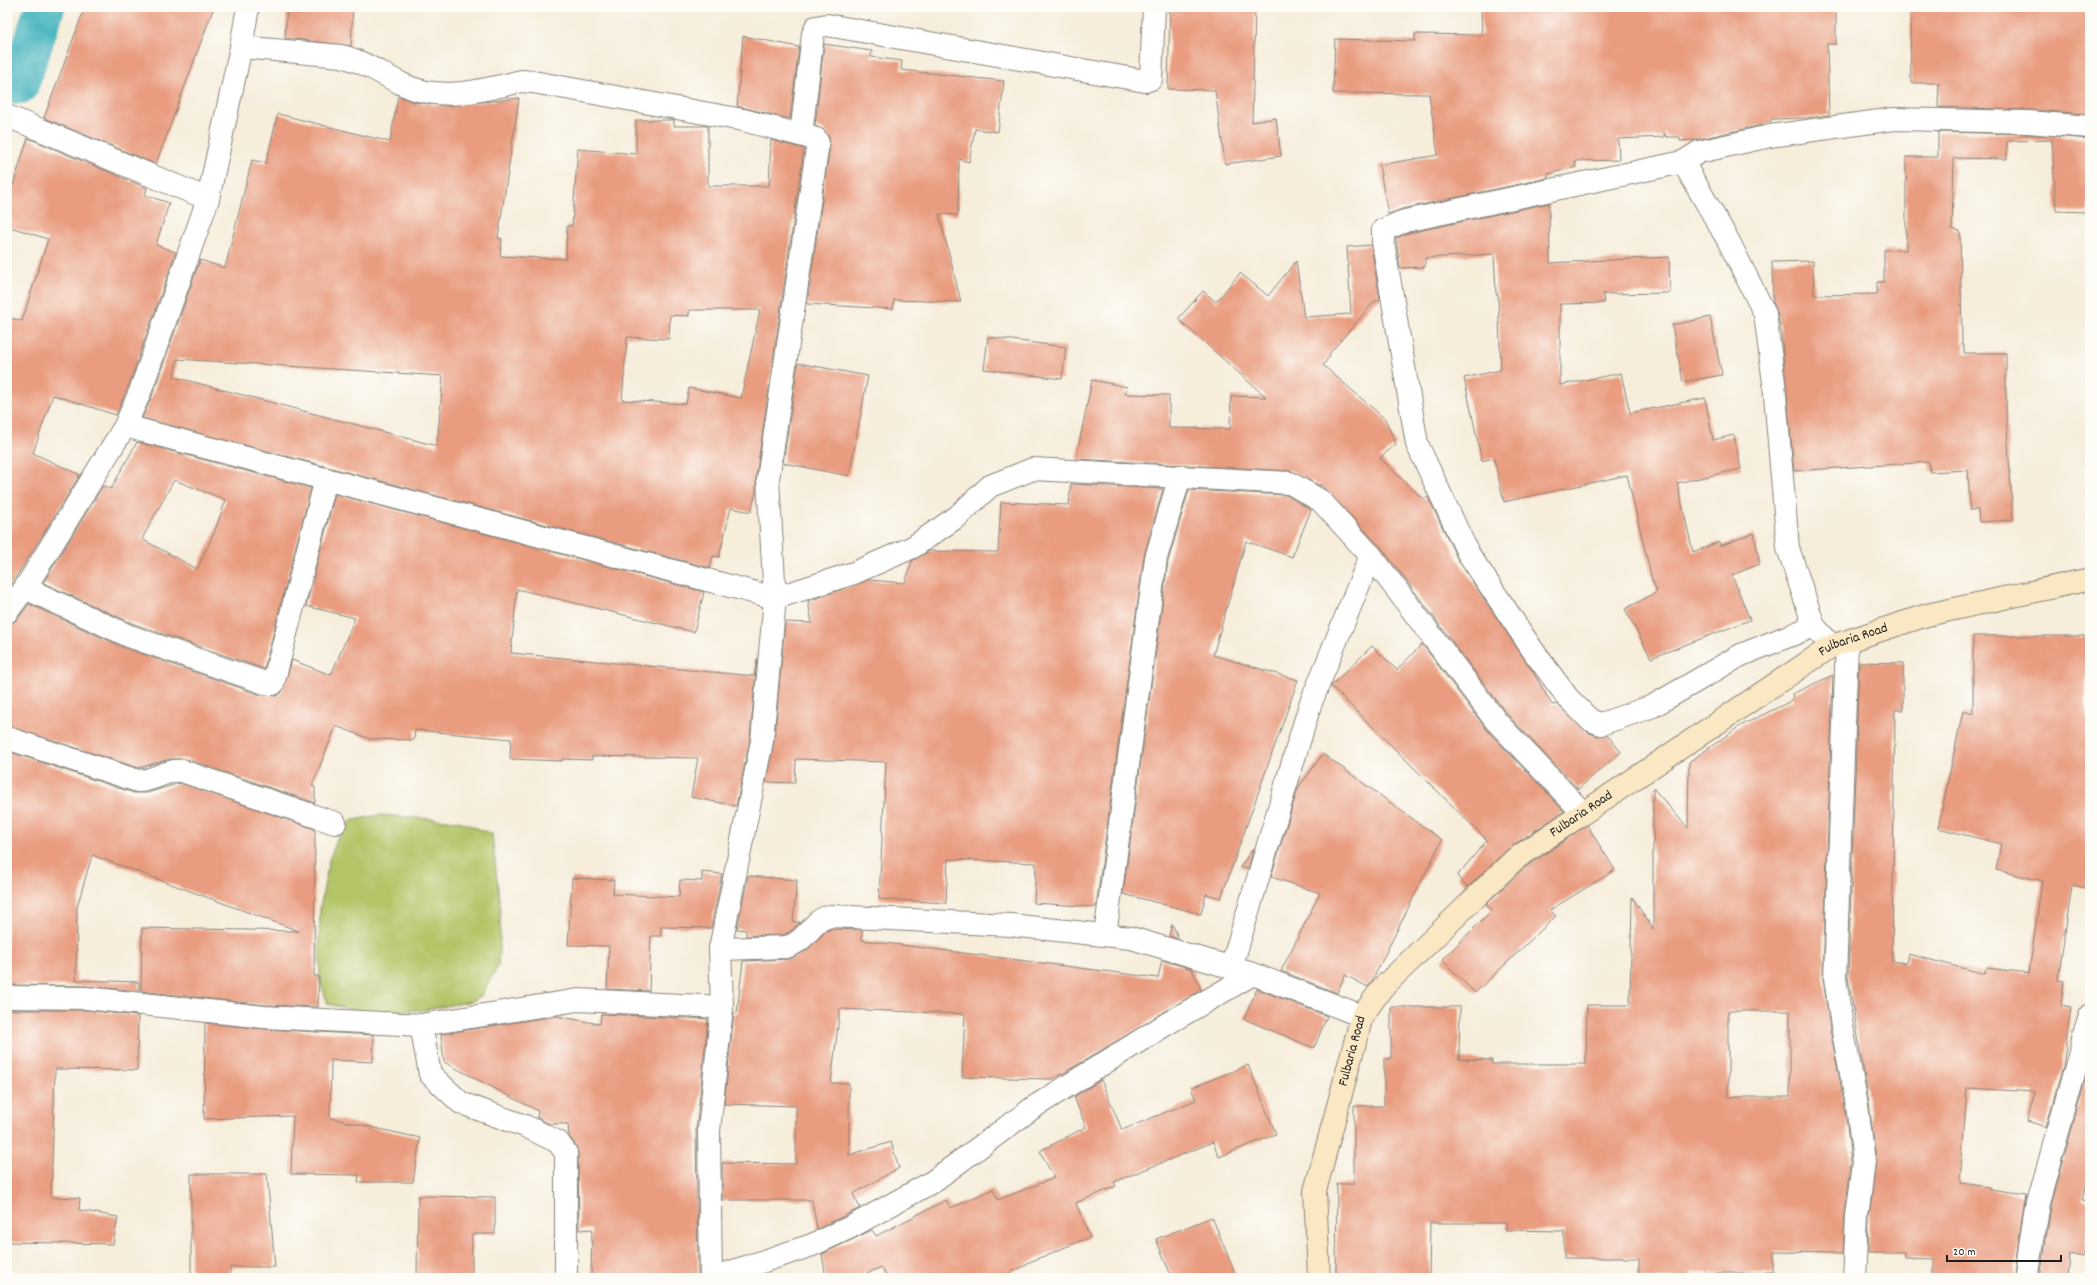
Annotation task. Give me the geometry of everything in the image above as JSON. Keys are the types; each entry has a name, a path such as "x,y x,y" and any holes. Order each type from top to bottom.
{"main road":[{"name":"Fulbaria Road","path":"1319,1278 1315,1191 1362,1016 1382,988 1515,859 1839,644 1927,615 2090,579"}],"street":[{"path":"7,612 25,588 124,426 140,392 208,199 241,47 248,7"},
{"path":"800,135 813,34 816,27 826,25 1145,81 1151,79 1154,7"},
{"path":"241,47 341,56 355,59 403,85 443,94 461,94 522,81 533,82 743,120 816,139 818,142 768,480 775,598 762,741 720,949 722,1007 709,1131 712,1278 812,1245 851,1227 932,1182 1034,1107 1165,1025 1253,974"},
{"path":"7,116 208,199"},
{"path":"1814,626 1741,655 1653,706 1601,724 1590,720 1559,687 1468,553 1417,444 1403,370 1383,242 1383,230 1405,221 1683,162 1699,152 1770,136 1894,119 2028,122 2090,127"},
{"path":"1683,162 1729,242 1765,314 1774,383 1788,548 1814,626 1839,644 1835,978 1842,1027 1857,1105 1864,1162 1857,1217 1854,1278"},
{"path":"124,426 775,598 854,573 912,547 958,516 990,486 1033,469 1290,483 1321,501 1371,555 1496,721 1583,813"},
{"path":"1105,935 1156,558 1180,476"},
{"path":"25,588 129,636 265,683 273,684 326,479"},
{"path":"1231,968 1310,705 1371,555"},
{"path":"7,738 138,781 152,780 172,770 182,771 335,823"},
{"path":"720,949 786,947 796,944 807,935 820,919 831,916 1010,924 1131,938 1253,974 1362,1016"},
{"path":"7,998 86,998 264,1017 421,1025 578,1000 722,1007"},
{"path":"2026,1278 2038,1203 2090,1014"},
{"path":"421,1025 430,1074 461,1103 525,1126 558,1142 566,1153 566,1278"}],"green space":[{"path":"380,815 459,821 492,834 500,906 498,966 482,995 473,1001 424,1010 362,1012 328,1004 320,981 319,942 320,909 329,860 341,830 353,820"}],"building":[{"path":"85,7 214,7 156,164 44,118"},
{"path":"287,7 353,7 351,46 285,38"},
{"path":"1170,7 1255,7 1252,122 1276,118 1281,156 1225,164 1215,90 1168,89"},
{"path":"1481,7 1836,7 1836,44 1827,44 1829,115 1806,118 1771,119 1771,123 1695,140 1680,141 1680,137 1667,137 1664,133 1664,137 1618,139 1619,160 1575,161 1576,167 1548,174 1548,178 1402,209 1388,214 1379,165 1438,155 1429,94 1333,93 1335,39 1415,41 1415,34 1482,35"},
{"path":"1910,7 2090,7 2090,114 1938,107 1939,83 1911,83"},
{"path":"743,36 799,47 790,119 737,106"},
{"path":"824,44 872,51 871,57 902,61 901,70 1004,81 998,132 975,129 969,162 959,159 958,215 939,214 961,302 894,300 893,309 807,304 830,145 829,137 824,130 815,126"},
{"path":"398,96 414,102 446,106 519,98 498,238 502,239 500,256 566,259 567,226 572,226 578,149 636,154 636,120 674,120 674,126 708,126 708,186 769,186 771,140 804,149 756,477 756,492 751,512 731,508 719,557 713,556 710,568 142,418 152,396 200,260 225,268 252,160 266,163 278,114 390,142","holes":["689,310 760,310 741,398 689,388 686,404 622,400 627,337 669,339 670,315 689,316","177,359 443,376 437,446 174,377"]},
{"path":"1938,132 2027,134 2090,139 2088,212 2056,211 2052,140 2007,141 2007,159 1954,158 1952,229 1960,231 1962,344 1964,344 1964,353 2006,353 2006,412 2013,520 1979,522 1978,510 1970,510 1968,470 1930,472 1929,462 1794,471 1781,331 1773,302 1772,262 1813,261 1814,295 1877,294 1877,282 1884,282 1884,250 1906,250 1906,157 1938,157"},
{"path":"28,138 147,188 145,195 169,203 156,245 176,252 128,387 116,415 53,395 33,453 80,475 11,585 7,583 7,317 22,321 48,239 7,226 7,204"},
{"path":"1549,203 1550,263 1669,257 1670,293 1603,294 1604,303 1560,304 1560,385 1621,373 1630,413 1705,398 1713,440 1734,435 1741,469 1677,483 1693,552 1719,542 1720,546 1754,533 1760,564 1732,575 1750,620 1651,658 1625,609 1657,592 1652,579 1627,475 1504,502 1494,458 1482,461 1464,378 1501,370 1498,294 1496,294 1494,254 1425,258 1425,267 1400,268 1396,238 1409,233"},
{"path":"1371,245 1380,300 1375,301 1329,354 1330,356 1323,365 1385,419 1396,444 1380,458 1423,499 1428,497 1458,560 1533,672 1552,705 1557,704 1587,732 1597,736 1607,735 1621,752 1578,789 1506,713 1381,547 1320,484 1320,486 1291,471 1076,459 1092,380 1127,387 1125,394 1169,395 1169,428 1230,429 1231,396 1266,397 1178,319 1203,291 1216,302 1240,273 1268,296 1296,261 1304,317 1351,314 1347,247"},
{"path":"1710,317 1722,375 1683,382 1672,325"},
{"path":"988,337 1066,347 1062,379 984,369"},
{"path":"798,363 868,376 849,476 783,463"},
{"path":"137,442 311,488 264,669 134,624 43,583 103,486 111,489","holes":["174,480 226,500 214,533 197,569 142,539"]},
{"path":"1071,484 1163,489 1144,556 1096,907 1034,903 1036,863 948,859 946,903 879,899 886,762 796,759 795,783 766,782 774,742 785,622 812,623 808,601 869,580 905,583 912,561 929,551 998,552 1001,502 1069,505"},
{"path":"1189,490 1286,495 1311,510 1292,557 1246,541 1213,655 1298,680 1221,898 1206,894 1201,914 1123,894 1168,561"},
{"path":"335,494 704,592 694,632 517,589 511,653 754,676 757,659 750,739 736,806 691,797 698,758 592,756 592,760 562,759 562,761 510,759 511,739 415,730 414,740 370,739 336,726 312,786 315,787 315,803 186,759 169,759 139,768 7,726 7,624 17,620 29,604 125,648 261,695 277,696 282,692 292,660 331,675 355,618 306,606"},
{"path":"1973,636 2086,636 2086,718 2090,718 2090,889 2072,885 2058,980 2064,981 2061,1005 2071,1007 2063,1066 2046,1127 2027,1121 2035,1092 1967,1088 1960,1183 1990,1187 1990,1190 2027,1195 2014,1278 1931,1278 1931,1259 1904,1258 1904,1253 1868,1253 1869,1218 1876,1160 1869,1103 1848,977 1859,662 1903,663 1903,710 1895,710 1892,961 1906,963 1908,954 1985,974 1986,968 2029,973 2042,881 1996,870 2001,844 1938,828 1963,711 1973,714"},
{"path":"1422,644 1487,730 1564,811 1508,849 1468,887 1457,876 1487,840 1331,686 1372,646 1397,670"},
{"path":"1833,675 1823,978 1830,1029 1845,1107 1851,1162 1845,1215 1843,1253 1774,1252 1774,1273 1691,1273 1691,1278 1639,1278 1639,1258 1564,1258 1564,1231 1506,1230 1506,1223 1430,1223 1429,1278 1336,1278 1337,1184 1354,1184 1354,1106 1384,1106 1384,1059 1391,1059 1391,1007 1460,1007 1459,1059 1492,1060 1492,1064 1586,1064 1587,1005 1630,1005 1632,897 1653,929 1653,788 1688,828 1689,762 1740,726 1793,700 1792,694","holes":["1728,1011 1790,1011 1790,1097 1728,1097"]},
{"path":"7,751 134,793 147,793 180,783 315,829 314,976 319,976 318,1007 265,1005 141,991 142,928 299,931 92,855 77,907 76,980 139,982 139,991 86,986 7,985"},
{"path":"1323,754 1442,840 1368,987 1345,975 1337,993 1281,971 1320,893 1271,877 1298,788"},
{"path":"1587,825 1615,870 1550,910 1556,916 1475,993 1442,960 1492,910 1486,904 1523,869"},
{"path":"1254,847 1248,869 1240,867"},
{"path":"702,872 722,874 711,928 661,927 661,936 651,936 649,991 607,989 609,946 568,945 572,878 614,880 613,894 679,897 680,880 702,881"},
{"path":"748,876 797,880 793,922 800,922 792,930 784,935 746,936 746,930 737,929"},
{"path":"1172,924 1179,939 1169,936"},
{"path":"832,929 862,930 862,940 1158,978 1162,960 1192,969 1201,990 1064,1073 1051,1079 962,1077 965,1014 840,1009 831,1083 849,1083 849,1155 891,1142 899,1168 853,1194 860,1208 817,1229 812,1200 722,1200 722,1163 796,1164 796,1106 724,1104 734,1013 737,1013 743,961 790,959 807,950 826,931"},
{"path":"1257,989 1327,1016 1314,1048 1244,1019"},
{"path":"7,1010 85,1010 138,1016 137,1070 55,1069 51,1197 80,1198 79,1210 118,1217 113,1244 7,1242"},
{"path":"601,1014 708,1019 696,1131 698,1278 591,1278 592,1229 579,1230 578,1153 576,1146 569,1136 568,1124 550,1124 537,1118 538,1111 444,1062 441,1034 556,1016 600,1024"},
{"path":"205,1023 263,1029 374,1035 373,1062 331,1060 330,1118 420,1138 413,1182 358,1182 359,1175 291,1174 293,1116 204,1119"},
{"path":"1248,1065 1276,1134 1219,1157 1213,1142 1114,1182 1116,1186 1076,1203 1090,1237 1027,1263 1027,1265 998,1278 888,1278 881,1267 857,1278 826,1278 822,1254 872,1230 876,1236 946,1200 951,1208 993,1189 998,1200 1054,1178 1040,1151 1086,1127 1074,1097 1101,1080 1122,1130 1196,1100 1191,1088"},
{"path":"2087,1073 2090,1074 2090,1170 2082,1200 2090,1201 2090,1222 2083,1255 2069,1252 2067,1278 2039,1278 2050,1206"},
{"path":"191,1174 267,1174 275,1267 230,1267 230,1278 191,1278"},
{"path":"418,1196 495,1197 495,1234 472,1234 472,1278 417,1278"},
{"path":"1212,1217 1237,1278 1172,1278 1156,1239"}],"waterway":[{"path":"19,84 45,7"}]}
